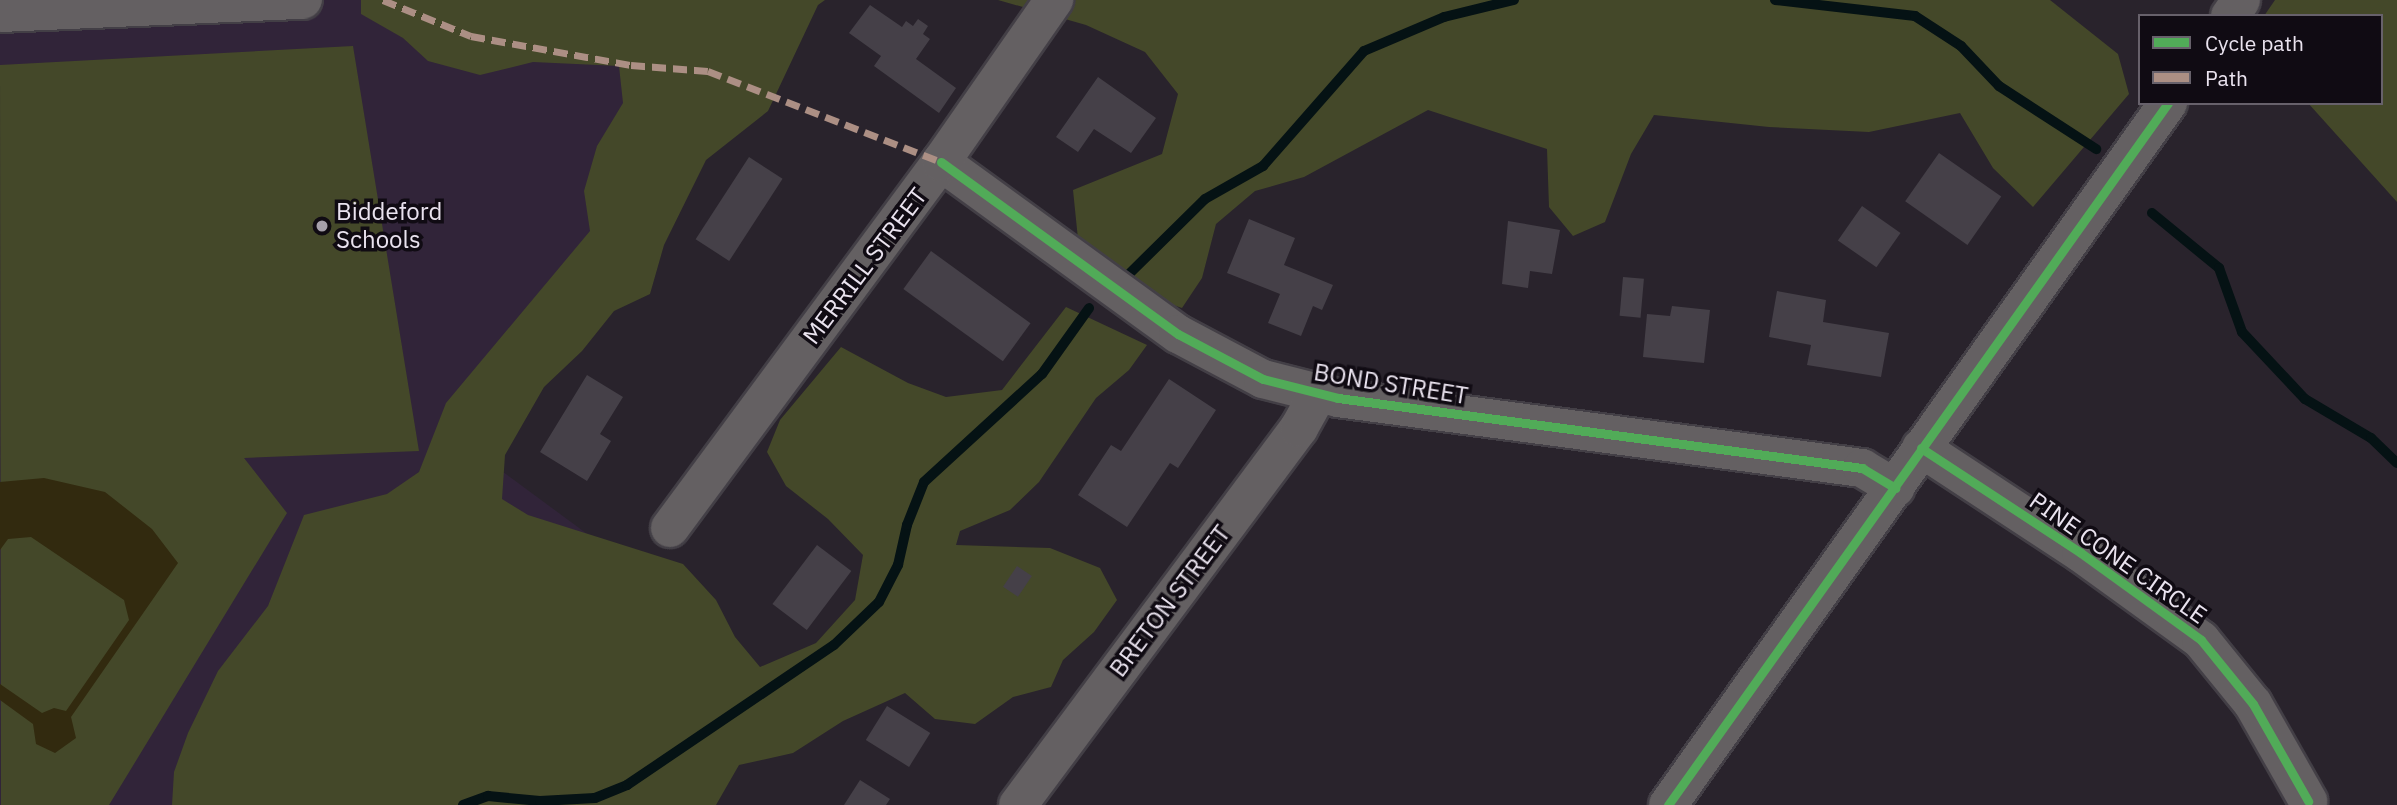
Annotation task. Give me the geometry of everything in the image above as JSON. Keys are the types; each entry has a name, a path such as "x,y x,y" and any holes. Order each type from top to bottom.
{"street":[{"path":"0,13 303,0"},
{"name":"MERRILL STREET","path":"670,528 942,162 1054,0"},
{"path":"1668,805 2167,105"},
{"name":"BOND STREET","path":"942,162 1178,334 1263,379 1317,395 1862,468 1895,488"},
{"name":"BRETON STREET","path":"1018,805 1299,428 1317,395"},
{"name":"PINE CONE CIRCLE","path":"1921,448 2081,553 2201,640 2253,704 2308,800"}],"shaded area":[{"name":"Biddeford Schools","path":"0,0 811,0 476,452 609,550 214,805 0,805"}],"green space":[{"path":"361,0 825,0 818,5 768,111 706,160 664,245 650,294 614,311 582,351 544,387 505,455 502,499 528,515 683,564 716,600 735,637 760,667 816,643 855,600 863,555 828,519 786,486 767,452 780,420 841,347 908,383 946,397 1002,390 1066,307 1147,345 1129,370 1096,398 1039,482 1010,510 960,531 956,545 1050,548 1100,568 1117,600 1094,632 1063,660 1051,687 1013,697 975,724 935,719 905,693 843,721 793,753 739,765 716,805 172,805 174,772 188,733 218,671 268,606 304,515 387,494 419,472 446,403 590,231 584,191 597,146 623,103 619,66 533,62 480,75 428,61 403,38 361,14"},
{"path":"998,0 2050,0 2118,54 2129,94 2033,207 1993,168 1960,113 1869,132 1769,127 1654,115 1631,154 1605,222 1573,236 1549,207 1547,149 1428,110 1304,177 1255,191 1216,224 1202,278 1182,308 1140,294 1078,239 1073,190 1162,154 1178,94 1145,52 1086,25"},
{"path":"2275,0 2397,0 2397,202 2310,105 2383,105 2383,14 2265,14"},
{"path":"353,46 419,451 244,458 287,513 109,805 1,805 0,65"}],"sand":[{"path":"44,478 105,492 152,529 178,563 71,717 76,738 55,753 36,744 33,724 0,700 0,684 42,713 54,708 66,711 129,620 124,600 31,537 8,539 0,550 0,482"}],"building":[{"path":"870,5 902,27 906,21 913,26 918,19 928,26 923,34 930,39 916,59 956,88 939,113 874,66 881,56 849,33"},
{"path":"1098,77 1156,118 1131,153 1094,129 1078,152 1056,137"},
{"path":"1939,153 2001,197 1967,245 1905,201"},
{"path":"749,157 783,179 729,261 696,239"},
{"path":"1862,206 1901,233 1876,267 1838,240"},
{"path":"1249,219 1295,238 1284,265 1333,285 1322,310 1313,306 1301,336 1268,323 1280,294 1227,273"},
{"path":"1508,221 1560,230 1552,274 1530,271 1528,288 1502,284"},
{"path":"931,251 1031,323 1003,361 903,289"},
{"path":"1623,277 1644,279 1641,318 1620,316"},
{"path":"1777,291 1826,300 1823,322 1889,333 1881,377 1807,365 1811,345 1769,337"},
{"path":"1672,306 1710,310 1704,363 1643,357 1647,314 1670,316"},
{"path":"587,375 623,397 600,434 611,441 587,481 540,452"},
{"path":"1169,379 1216,410 1178,468 1170,463 1127,527 1078,495 1111,445 1121,451"},
{"path":"817,545 851,571 807,630 772,604"},
{"path":"1017,566 1032,576 1018,597 1003,587"},
{"path":"887,706 930,733 909,767 866,740"},
{"path":"860,780 890,799 886,805 844,805"}],"waterway":[{"path":"1130,273 1205,199 1263,166 1364,51 1444,17 1514,0"},
{"path":"1775,0 1915,16 1961,46 1999,86 2096,149"},
{"path":"2152,213 2219,268 2242,332 2305,399 2371,438 2397,463"},
{"path":"463,805 488,796 540,801 595,798 627,785 834,645 879,602 898,565 907,525 924,482 1042,374 1089,308"}],"marked path":[{"path":"383,0 471,36 631,65 708,71 941,162"}],"cycle path":[{"path":"1668,805 2167,105"},
{"path":"941,162 1178,334 1263,379 1338,398 1862,468 1895,488"},
{"path":"1921,448 2081,553 2201,640 2253,704 2308,801"}],"place":[{"name":"Biddeford Schools","path":"322,226"}]}
